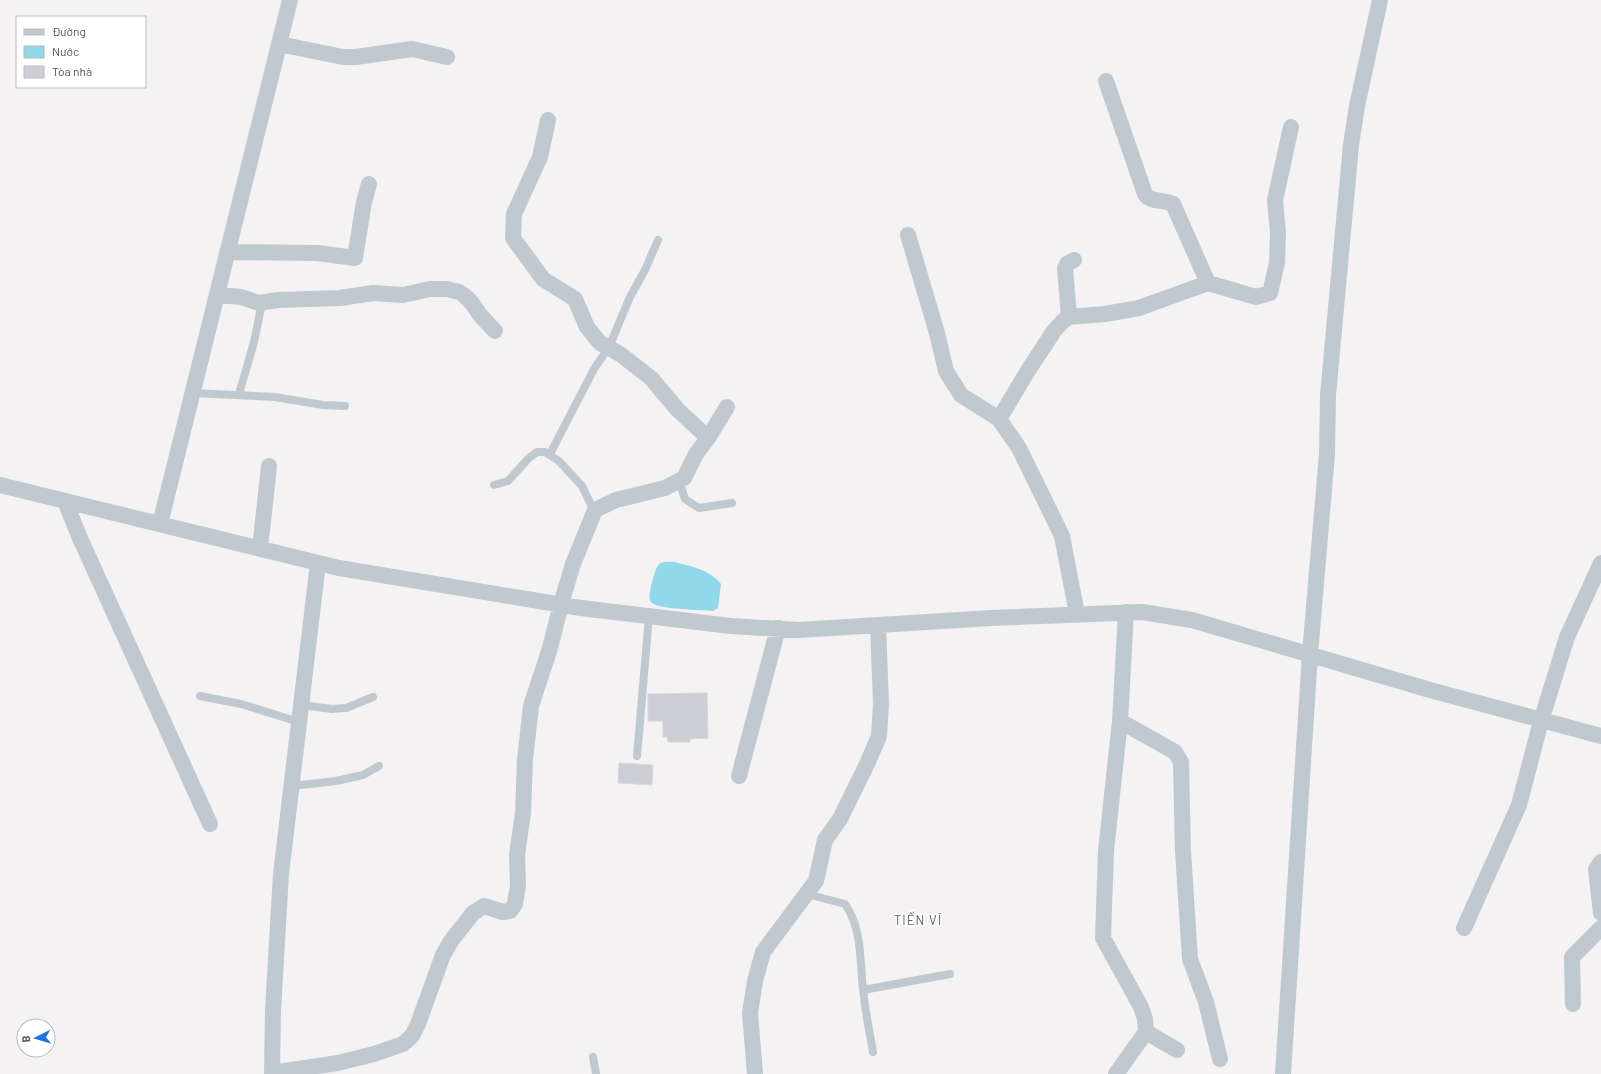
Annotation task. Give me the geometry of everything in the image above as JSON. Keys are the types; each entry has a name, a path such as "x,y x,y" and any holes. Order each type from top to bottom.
{"street":[{"path":"160,524 290,0"},
{"path":"1283,1074 1310,654 1327,454 1328,395 1351,145 1356,106 1380,0"},
{"path":"279,44 343,57 356,57 412,49 447,57"},
{"path":"1106,81 1147,198 1173,204 1208,282"},
{"path":"548,120 540,157 514,214 513,238 543,279 575,299 587,327 600,343 620,354 651,378 677,409 708,438"},
{"path":"999,419 1054,331 1063,320 1069,317 1105,314 1139,308 1208,282 1256,296 1270,293 1277,263 1278,234 1275,200 1290,126"},
{"path":"227,252 317,253 355,258 362,210 369,184"},
{"path":"908,235 937,333 946,371 961,395 999,419 1019,448 1062,536 1076,614"},
{"path":"1069,317 1065,268 1067,264 1074,260"},
{"path":"217,294 236,296 256,302 262,302 344,298 360,294 373,293 403,295 430,290 447,289 464,295 495,331"},
{"path":"318,563 281,874 273,1010 272,1073 338,1063 374,1054 404,1044 412,1036 418,1024 443,955 451,941 473,913 484,906 503,912 510,911 513,906 518,885 517,851 523,813 525,758 531,706 550,648 573,564 594,511 616,500 665,488 684,478 696,454 708,438 727,407"},
{"path":"260,549 269,466"},
{"path":"0,485 338,568 561,604 731,626 799,630 1076,614 1142,612 1192,620 1430,690 1601,736"},
{"path":"65,501 79,536 210,824"},
{"path":"1464,928 1519,805 1541,721 1567,637 1601,563"},
{"path":"1116,1074 1146,1032 1145,1020 1141,1007 1103,938 1106,851 1120,721 1126,612"},
{"path":"755,1074 750,1012 755,981 763,952 816,881 825,840 843,812 879,736 881,704 878,625"},
{"path":"739,776 778,628"},
{"path":"1120,721 1176,752 1181,762 1183,851 1190,959 1206,1002 1220,1059"},
{"path":"1601,862 1596,869 1601,913"},
{"path":"1573,1004 1572,957 1601,928"},
{"path":"1146,1032 1178,1050"}],"lane":[{"path":"550,454 594,369 608,347 630,297 645,270 658,240"},
{"path":"239,394 254,342 262,302"},
{"path":"192,393 239,394 274,397 323,405 345,406"},
{"path":"494,485 508,481 529,458 537,452 545,452 559,461 582,486 594,511"},
{"path":"679,481 685,499 699,508 732,503"},
{"path":"637,756 649,616"},
{"path":"200,696 241,704 299,722"},
{"path":"301,705 332,709 346,708 373,697"},
{"path":"292,786 336,781 363,775 379,766"},
{"path":"807,894 845,904 852,915 858,934 863,990 873,1052"},
{"path":"863,990 950,974"},
{"path":"593,1057 596,1074"}],"water":[{"path":"662,562 675,562 706,572 721,584 718,608 713,611 682,609 658,606 650,601 651,587 657,566"}],"building":[{"path":"707,693 708,738 690,739 690,742 668,742 667,737 663,737 663,721 648,721 648,694"},
{"path":"619,763 653,765 652,785 618,783"}],"district":[{"name":"TIẾN VĨ","path":"918,920"}]}
